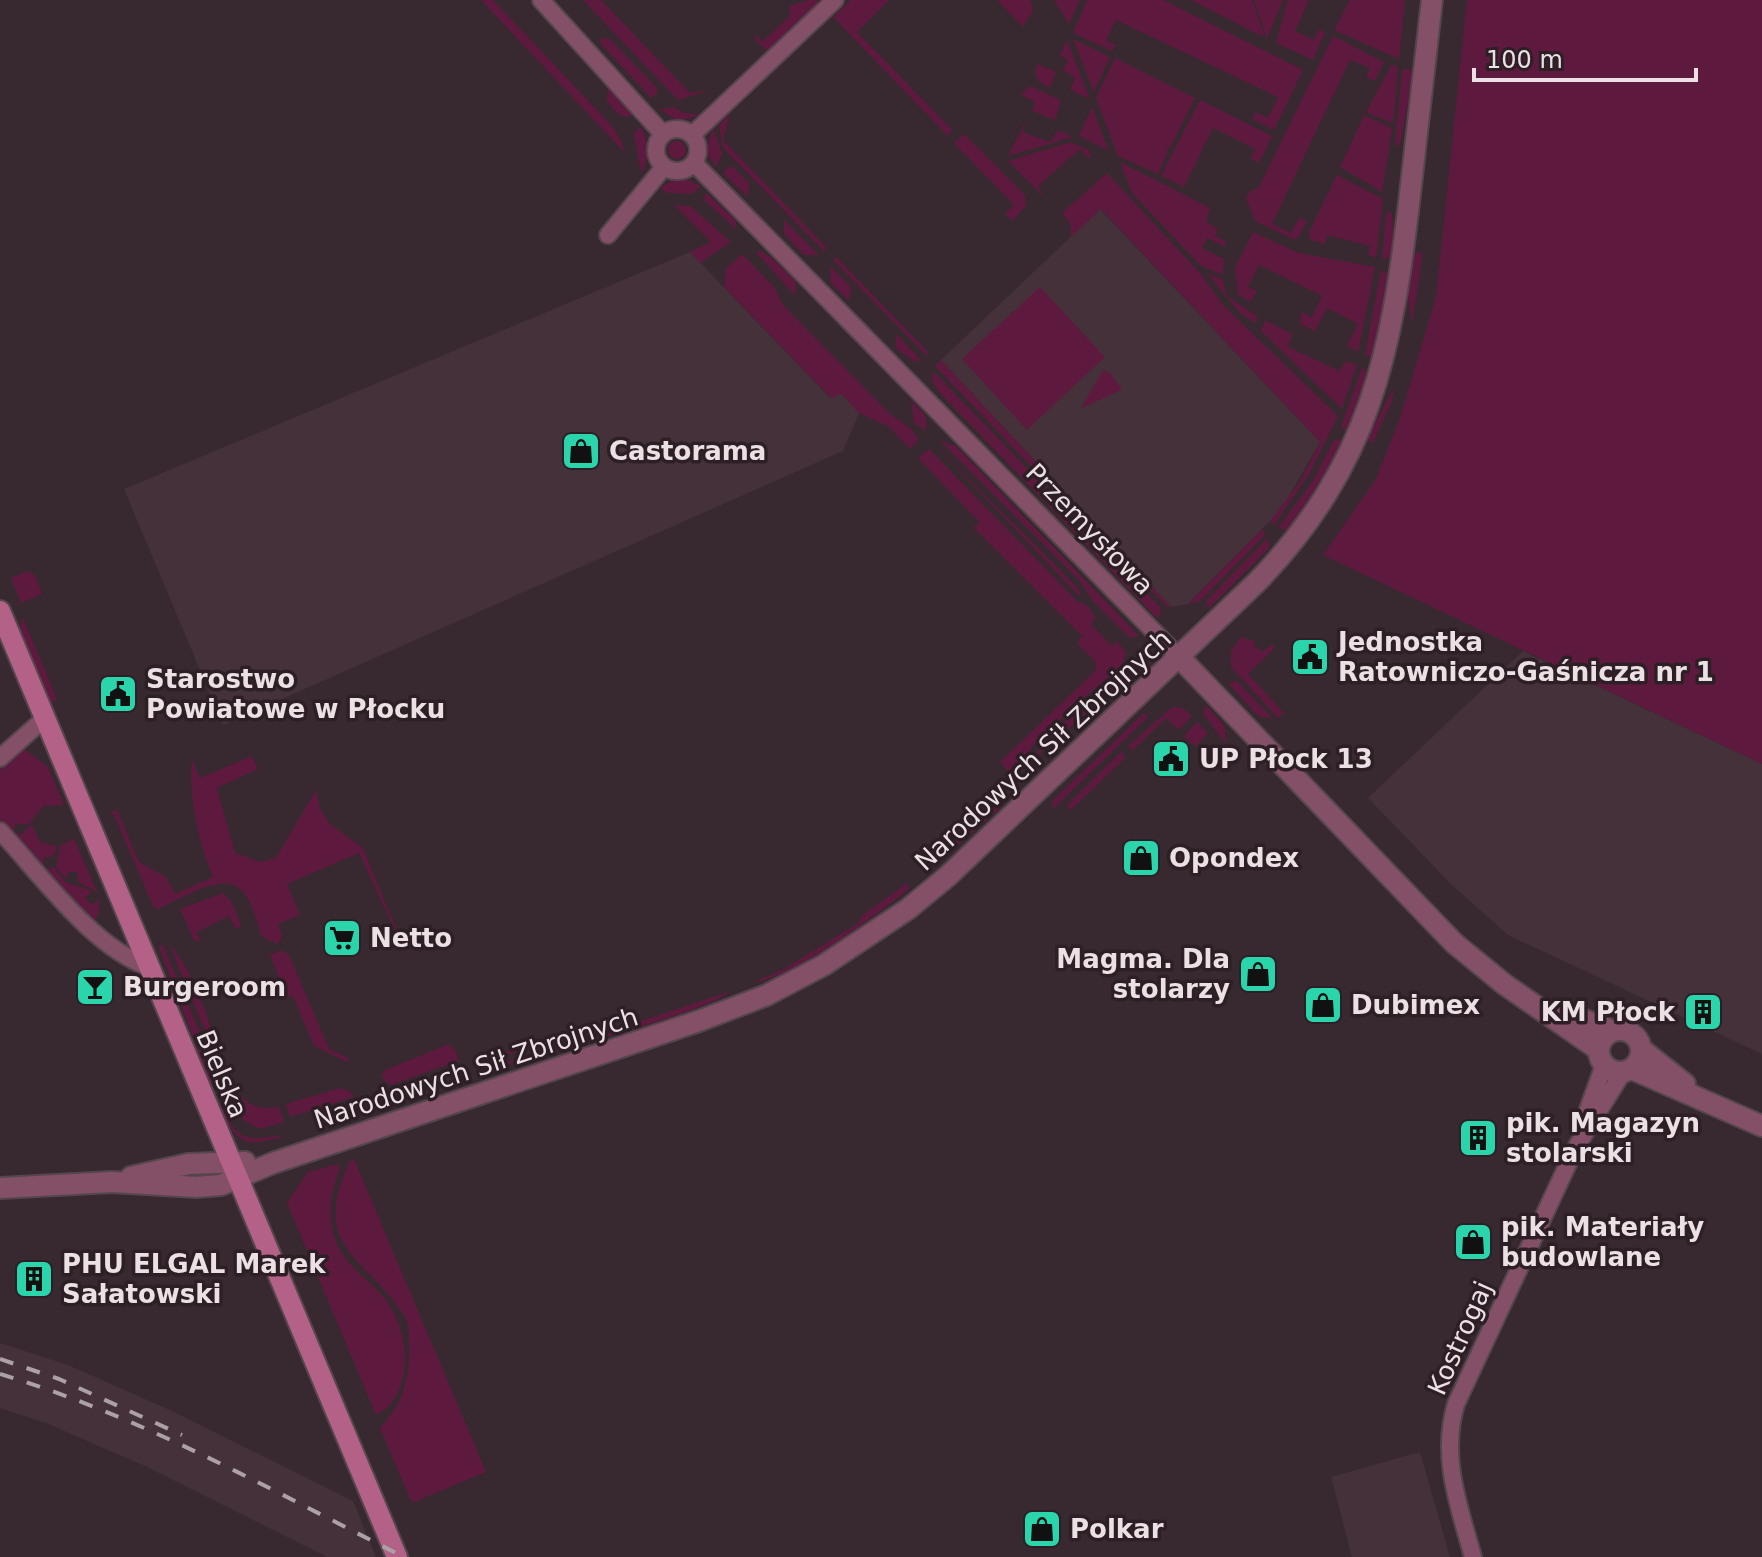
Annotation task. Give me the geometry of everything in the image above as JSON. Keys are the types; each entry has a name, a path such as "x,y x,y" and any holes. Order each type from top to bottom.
{"main road":[{"name":"Bielska","path":"0,611 397,1557"}],"street":[{"path":"541,0 663,134"},
{"path":"692,135 835,0"},
{"name":"Narodowych Sił Zbrojnych","path":"0,1188 112,1182 196,1187 234,1170 273,1163 747,1004 805,976 925,896 1180,658 1299,536 1343,468 1367,413 1396,311 1432,0"},
{"path":"678,129 692,135 698,149 694,163 680,171 664,167 655,147 663,134 678,129"},
{"name":"Przemysłowa","path":"694,163 1180,658 1454,943 1614,1064 1708,1100 1762,1126"},
{"path":"608,235 664,167"},
{"path":"0,758 45,718"},
{"path":"0,831 103,940 126,959 149,967"},
{"path":"103,940 115,940 134,931"},
{"name":"Przemysłowa","path":"1520,993 1613,1031"},
{"path":"1613,1031 1630,1032 1641,1049 1639,1061 1614,1064 1603,1038 1613,1031"},
{"name":"Przemysłowa","path":"1641,1049 1708,1100"},
{"name":"Kostrogaj","path":"1473,1557 1450,1471 1449,1442 1453,1412 1614,1064"}],"shaded area":[{"path":"481,0 493,0 612,126 625,153"},
{"path":"583,0 601,0 690,93 711,90 678,100"},
{"path":"818,0 817,5 770,49 765,49 755,40 756,34 762,42 790,16 789,6"},
{"path":"851,0 889,0 857,32 952,130 948,136 833,17"},
{"path":"997,0 1030,0 1033,11 1023,27"},
{"path":"1054,0 1080,0 1069,24"},
{"path":"1087,0 1163,0 1303,70 1274,130 1252,119 1255,112 1268,118 1278,97 1116,20 1106,40 1116,45 1112,51 1073,33"},
{"path":"1191,0 1252,0 1264,35 1261,36"},
{"path":"1254,0 1283,0 1267,39"},
{"path":"1288,0 1309,0 1295,31 1314,40 1319,29 1325,32 1313,60 1276,43"},
{"path":"1350,0 1405,0 1399,59 1334,30"},
{"path":"1467,0 1762,0 1762,764 1323,555 1376,479 1400,418 1436,297"},
{"path":"1333,36 1384,62 1375,81 1366,77 1370,68 1350,60 1272,224 1291,233 1299,218 1307,221 1298,238 1293,239 1255,221 1246,198 1251,190 1258,189"},
{"path":"601,38 610,39 657,88 657,93 651,98 599,42"},
{"path":"1073,39 1110,57 1094,92"},
{"path":"1067,40 1090,99 1070,90 1075,78 1063,70 1068,60 1060,55"},
{"path":"1115,58 1195,98 1170,148 1166,147 1168,152 1158,174 1118,156 1096,98"},
{"path":"1038,64 1056,72 1050,88 1038,81 1035,72"},
{"path":"1392,64 1398,67 1393,124 1366,112"},
{"path":"1402,69 1414,70 1400,145 1395,145"},
{"path":"1030,86 1061,100 1055,120 1032,111 1035,102 1021,95"},
{"path":"608,88 632,114 629,117 620,116 607,102"},
{"path":"1200,100 1272,136 1259,163 1251,159 1255,149 1213,128 1184,187 1161,176"},
{"path":"674,107 681,112 701,115 679,121 660,110"},
{"path":"1092,107 1109,151 1079,136"},
{"path":"730,113 723,140 827,248 824,251 723,148 719,125"},
{"path":"1364,115 1392,128 1382,192 1340,167"},
{"path":"1026,121 1023,132 1050,142 1058,130 1073,137 1008,156"},
{"path":"641,127 647,150 641,174 634,133"},
{"path":"713,127 722,154 716,167 706,151"},
{"path":"964,134 1025,195 1026,206 1012,221 1005,214 1014,205 954,143"},
{"path":"677,141 686,150 677,159 668,150"},
{"path":"1071,142 1088,150 1092,157 1088,158 1080,149 1038,186 1045,198 1008,161"},
{"path":"1120,162 1210,208 1206,222 1218,229 1215,236 1227,242 1224,246 1207,238 1202,248 1224,259 1223,275 1201,266 1132,193"},
{"path":"728,167 733,167 749,183 748,197 723,173"},
{"path":"1107,173 1200,273 1223,305 1338,416 1310,473 1274,525 1270,521 1300,481 1320,442 1101,209 1071,237 1071,225 1062,213"},
{"path":"1337,175 1383,199 1376,258 1368,255 1370,246 1327,235 1325,244 1310,240 1309,232"},
{"path":"685,178 701,186 692,194 667,193 660,188 671,181"},
{"path":"707,193 736,221 736,229 703,199"},
{"path":"674,205 690,206 731,242 700,263 690,252 711,242"},
{"path":"1100,209 1320,442 1281,510 1188,604 1171,607 941,360"},
{"path":"1386,212 1392,213 1394,251 1392,257 1382,259"},
{"path":"784,220 819,255 804,255 784,234"},
{"path":"1253,232 1299,253 1375,267 1358,352 1347,346 1358,324 1327,308 1315,331 1300,324 1301,312 1312,317 1322,296 1259,265 1248,287 1257,291 1251,302 1238,295 1235,268"},
{"path":"690,252 830,398 842,394 859,413 843,451 223,725 124,489"},
{"path":"756,252 771,257 796,282 795,296"},
{"path":"1413,252 1423,253 1412,323 1408,296"},
{"path":"742,254 774,287 783,305 890,414 910,428 919,440 910,449 889,427 859,413 842,394 831,398 724,287 726,269"},
{"path":"836,257 929,353 926,355 833,260"},
{"path":"830,266 851,287 849,301 831,283"},
{"path":"1381,270 1391,275 1376,354 1372,357 1365,355"},
{"path":"1207,273 1223,280 1227,296 1258,317 1255,323 1240,313"},
{"path":"1040,287 1105,357 1027,430 962,359"},
{"path":"1265,320 1292,334 1288,347 1340,371 1345,361 1357,365 1342,409 1261,331"},
{"path":"896,334 921,360 915,362 896,348"},
{"path":"941,360 1171,607 1167,607 935,366"},
{"path":"1362,367 1370,377 1348,433 1341,427"},
{"path":"1103,370 1111,374 1122,390 1081,408"},
{"path":"933,371 1160,607 1161,615 1157,618 938,391 932,380"},
{"path":"1394,388 1392,401 1373,443 1366,440"},
{"path":"911,400 926,416 926,431 914,423"},
{"path":"1334,440 1345,442 1327,479 1289,531 1278,528 1312,482"},
{"path":"940,441 956,446 1139,636 1130,638 1093,601 1079,580"},
{"path":"934,444 1076,586 1082,596 1077,594"},
{"path":"929,449 1078,602 1088,606 1096,618 1091,624 1112,646 1117,641 1126,652 1123,664 1037,740 1012,777 1000,762 1096,670 1095,661 1077,643 1082,636 973,527 980,523 918,458"},
{"path":"1262,529 1266,534 1200,601 1188,604"},
{"path":"1268,538 1269,548 1209,608 1207,600"},
{"path":"28,571 35,575 42,594 21,603 11,578"},
{"path":"23,618 57,699 51,703 22,637 20,625"},
{"path":"1241,637 1254,641 1255,648 1264,651 1272,645 1276,647 1248,674 1284,713 1278,718 1231,667 1231,651"},
{"path":"1523,651 1762,764 1762,1054 1508,935 1450,883 1368,798"},
{"path":"1121,675 1124,678 1115,688 1031,761 1061,725"},
{"path":"1235,681 1273,719 1258,716 1229,684"},
{"path":"1206,705 1224,725 1227,745 1203,714"},
{"path":"1172,707 1183,708 1192,716 1179,730 1166,718 1132,751 1128,746"},
{"path":"1144,713 1148,717 1053,809 1052,801"},
{"path":"1197,722 1208,733 1195,747 1184,736"},
{"path":"23,748 48,767 64,805 43,806 29,824 15,824 14,832 23,835 32,825 40,842 57,846 53,857 44,857 43,865 48,869 54,867 65,882 92,891 85,898 91,905 99,900 99,913 94,921 0,823 0,770"},
{"path":"1121,752 1126,757 1071,810 1067,805"},
{"path":"252,756 258,769 217,788 235,853 261,862 276,858 316,790 320,808 330,824 363,848 409,960 359,853 287,884 300,915 278,924 282,936 278,944 262,937 248,900 233,885 212,886 158,909 153,906 114,815 109,813 117,810 139,862 166,877 175,894 213,877 196,819 192,759 200,778"},
{"path":"1003,797 1001,807 947,855 942,853"},
{"path":"75,838 97,892 78,882 77,872 69,872 66,879 56,867 60,846"},
{"path":"907,883 909,889 834,944 790,970 754,982 784,969 857,924 863,915"},
{"path":"223,893 232,902 241,926 236,929 229,916 197,932 201,941 194,941 180,909"},
{"path":"169,944 195,986 227,1070 222,1072"},
{"path":"163,945 217,1073 217,1081 211,1085 159,947"},
{"path":"282,950 289,955 329,1049 347,1057 349,1063 314,1046 293,996 287,998 270,955"},
{"path":"731,991 689,1011 616,1034 488,1070 479,1068 555,1050"},
{"path":"547,1037 571,1038 475,1063"},
{"path":"449,1044 457,1053 458,1061 391,1085 382,1078 383,1071"},
{"path":"230,1076 242,1098 262,1108 279,1107 284,1122 260,1129 243,1120 225,1079"},
{"path":"340,1088 351,1092 354,1097 290,1117 286,1104"},
{"path":"220,1106 233,1127 246,1137 285,1136 261,1142 244,1140 231,1129"},
{"path":"354,1159 486,1472 412,1503 380,1428 395,1409 407,1378 407,1321 388,1294 346,1247 338,1231 335,1213 339,1190 350,1161"},
{"path":"337,1164 340,1168 331,1207 334,1236 349,1263 390,1306 402,1334 405,1365 402,1381 388,1406 376,1415 287,1203 308,1172"},
{"path":"0,1343 68,1365 172,1411 353,1501 376,1557 327,1557 147,1467 46,1423 0,1408"},
{"path":"1420,1452 1450,1557 1352,1557 1331,1477"}],"railway":[{"path":"0,1359 59,1379 182,1435"},
{"path":"0,1374 104,1411 206,1456 404,1557"}],"place":[{"name":"Castorama","path":"581,451"},
{"name":"Jednostka Ratowniczo-Gaśnicza nr 1","path":"1310,657"},
{"name":"Starostwo Powiatowe w Płocku","path":"118,694"},
{"name":"UP Płock 13","path":"1171,759"},
{"name":"Opondex","path":"1141,858"},
{"name":"Netto","path":"342,938"},
{"name":"Magma. Dla stolarzy","path":"1258,974"},
{"name":"Burgeroom","path":"95,987"},
{"name":"Dubimex","path":"1323,1005"},
{"name":"KM Płock","path":"1703,1012"},
{"name":"pik. Magazyn stolarski","path":"1478,1138"},
{"name":"pik. Materiały budowlane","path":"1473,1242"},
{"name":"PHU ELGAL Marek Sałatowski","path":"34,1279"},
{"name":"Polkar","path":"1042,1529"}]}
